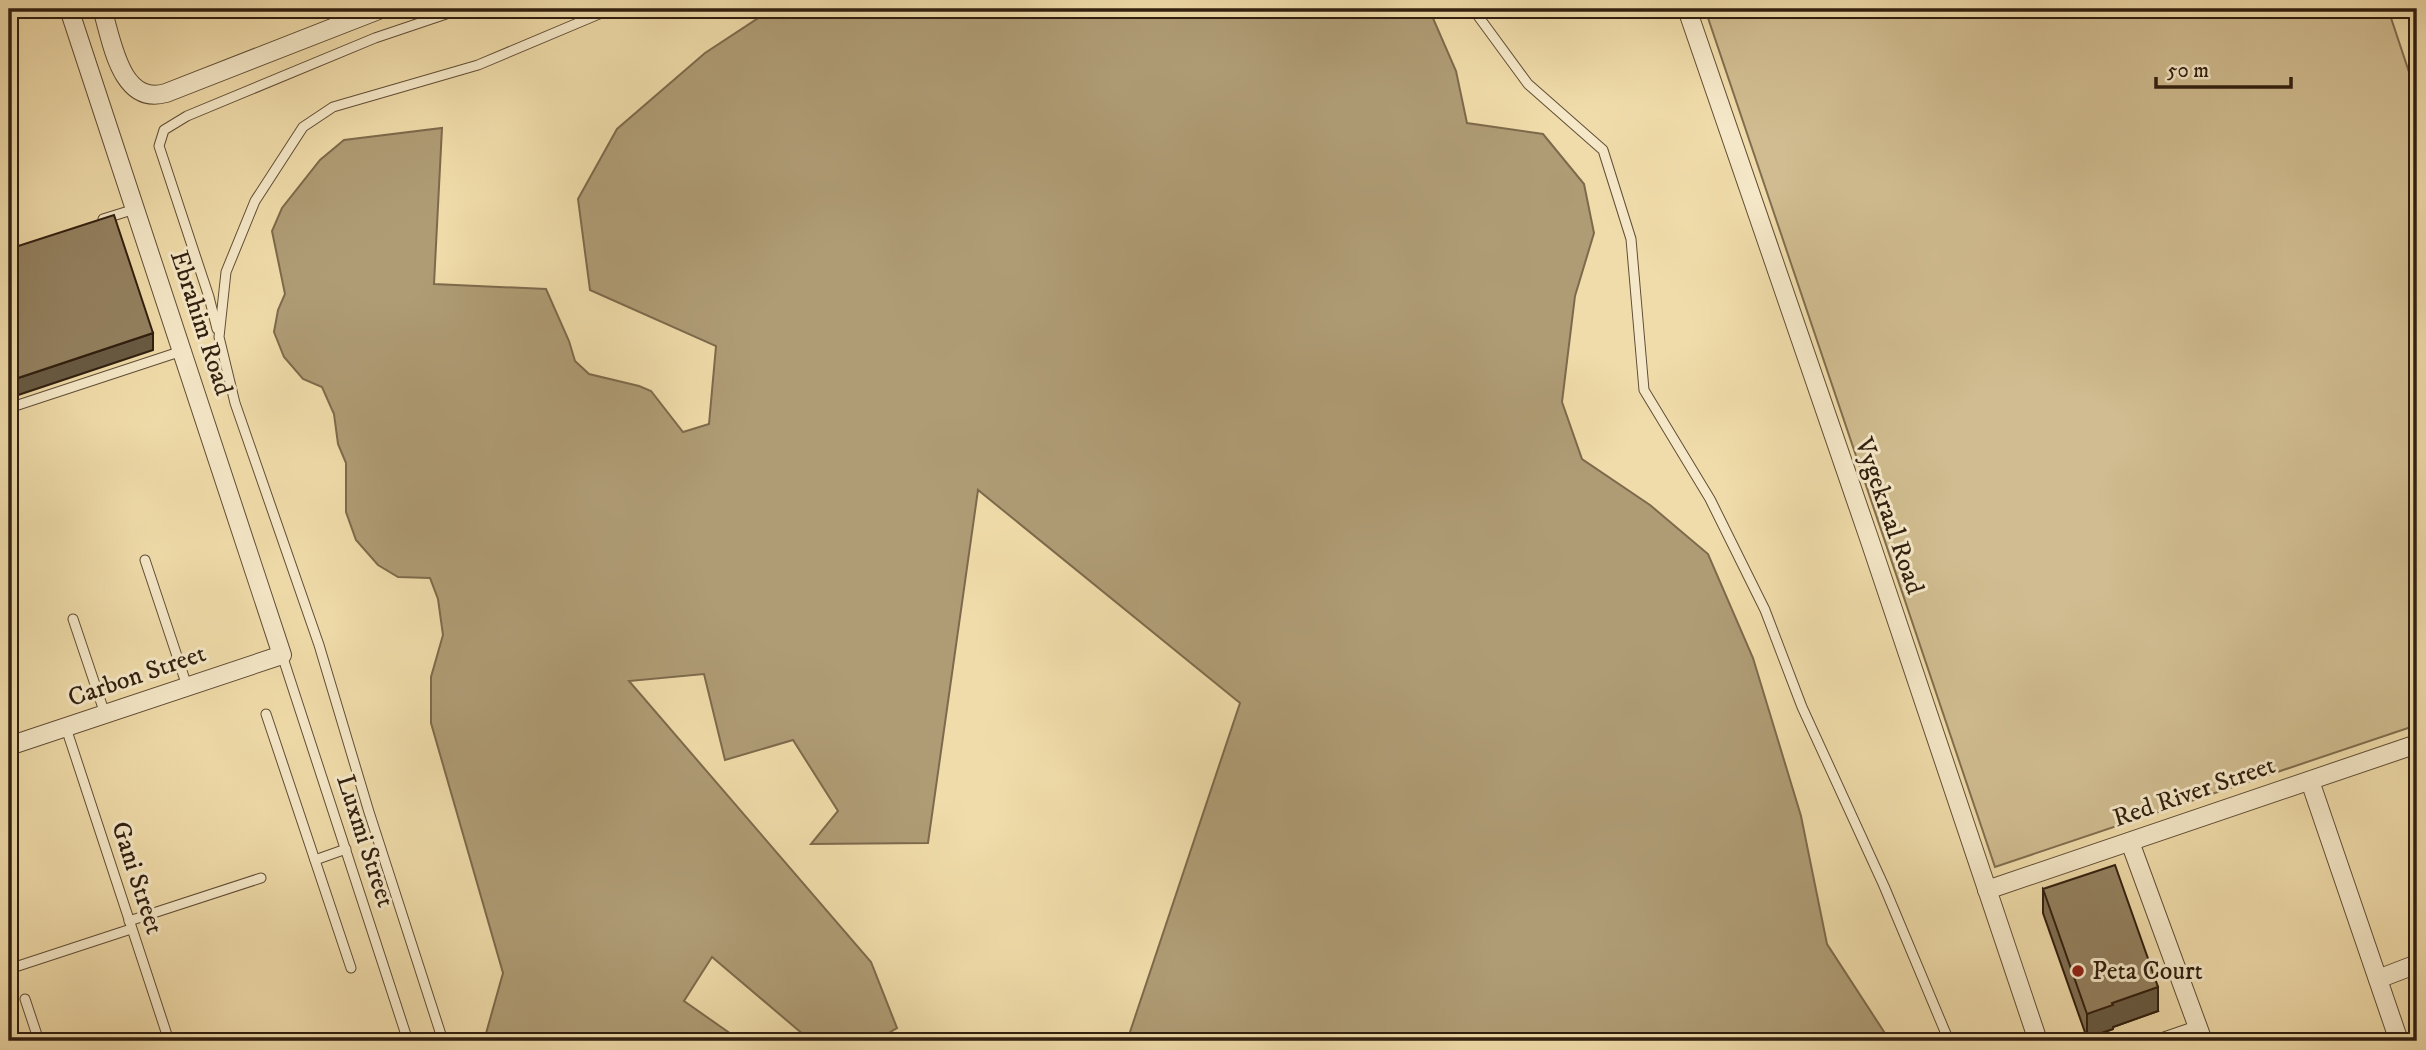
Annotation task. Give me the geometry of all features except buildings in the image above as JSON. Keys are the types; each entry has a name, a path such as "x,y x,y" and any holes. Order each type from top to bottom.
{"street":[{"name":"Ebrahim Road","path":"69,9 282,654"},
{"path":"102,9 127,81 138,92 152,96 166,93 381,9"},
{"path":"330,9 335,27"},
{"name":"Vygekraal Road","path":"1687,9 2038,1041"},
{"name":"Carbon Street","path":"9,746 282,654"},
{"name":"Red River Street","path":"1987,890 2310,781 2416,749"},
{"path":"2310,781 2399,1041"},
{"path":"2130,842 2201,1035 2166,1041"},
{"path":"2378,979 2417,964"}],"lane":[{"path":"443,1041 369,812 319,645 235,403 209,297 159,146 164,130 187,116 375,38 461,9"},
{"path":"219,337 226,272 255,201 303,127 333,107 478,65 611,9"},
{"path":"1473,9 1528,84 1603,150 1631,239 1644,390 1710,499 1765,610 1802,708 1884,886 1949,1041"},
{"path":"87,225 135,209"},
{"path":"9,408 182,351"},
{"path":"145,560 187,687"},
{"path":"73,619 105,714"},
{"name":"Luxmi Street","path":"282,654 408,1041"},
{"path":"266,714 351,968"},
{"name":"Gani Street","path":"66,727 169,1041"},
{"path":"315,860 346,849"},
{"path":"9,969 261,878"},
{"path":"25,999 39,1041"}],"shaded area":[{"path":"772,9 1429,9 1456,71 1467,123 1543,134 1584,184 1594,233 1575,296 1562,402 1582,459 1650,505 1708,554 1753,658 1801,816 1827,944 1890,1041 1127,1041 1240,703 978,490 928,843 811,844 838,811 793,740 725,760 704,674 629,681 871,962 897,1028 875,1041 811,1041 712,957 684,1001 741,1041 488,1041 485,1037 503,973 431,723 431,677 443,635 438,599 430,578 398,577 378,565 356,540 346,512 346,463 338,444 334,414 322,387 303,379 284,357 274,332 278,310 285,294 272,231 282,208 320,160 344,140 442,128 434,284 546,289 575,361 589,374 651,391 683,432 709,424 716,346 590,290 578,199 617,129 705,53"},
{"path":"1705,9 2388,9 2417,96 2417,725 1995,867"}],"place":[{"name":"Peta Court","path":"2078,971"}]}
